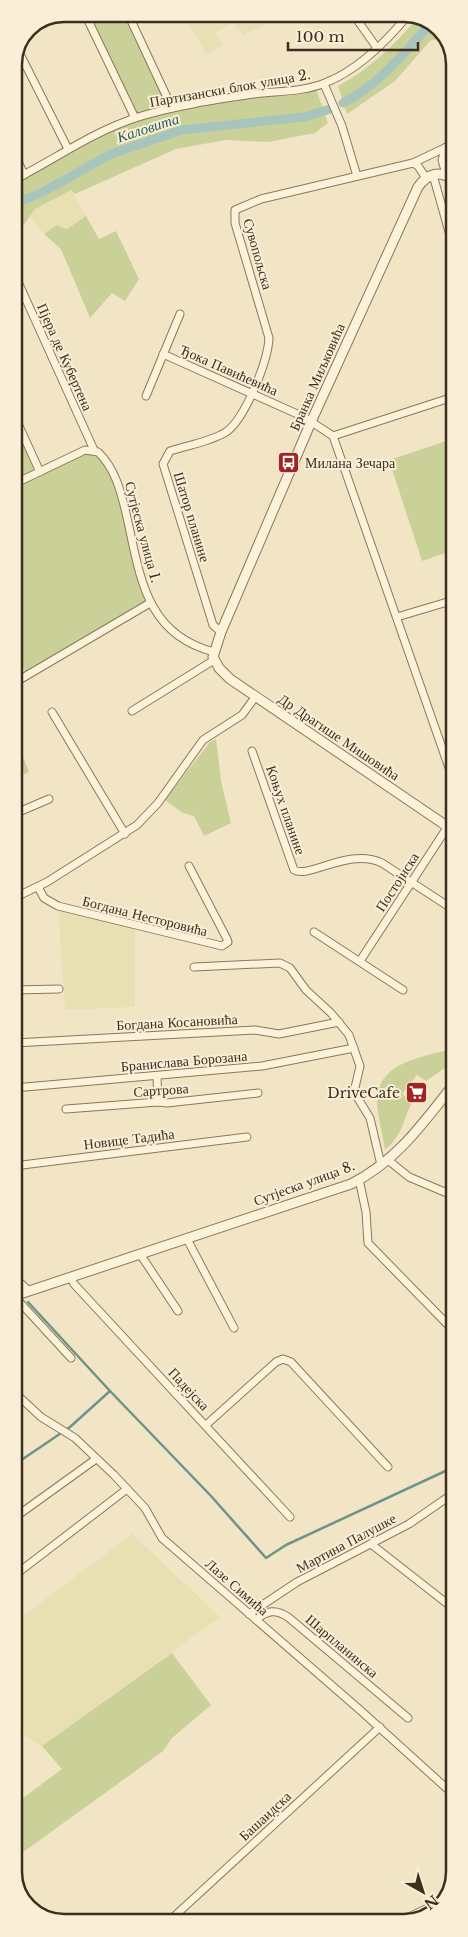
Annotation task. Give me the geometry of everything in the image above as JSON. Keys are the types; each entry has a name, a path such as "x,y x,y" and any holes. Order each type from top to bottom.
{"street":[{"path":"89,22 135,118"},
{"path":"132,22 172,108"},
{"path":"359,23 377,48"},
{"name":"Партизански блок улица 2.","path":"24,175 68,149 135,118 172,108 254,94 298,90 324,84 357,64 377,48 401,23"},
{"path":"23,59 68,149"},
{"path":"324,84 342,126 357,176"},
{"path":"413,163 446,147"},
{"path":"446,152 442,160 446,168"},
{"path":"413,163 429,176 446,226"},
{"name":"Сувопољска","path":"250,393 268,353 269,338 234,223 236,210 261,199 413,163"},
{"path":"22,170 24,175"},
{"path":"429,176 446,177"},
{"name":"Бранка Миљковића","path":"214,656 221,632 311,422 418,187 429,176"},
{"name":"Пјера де Кубертена","path":"22,292 94,450"},
{"name":"Ђока Павићевића","path":"146,396 180,314"},
{"name":"Ђока Павићевића","path":"164,354 311,422 333,436"},
{"name":"Шатор планине","path":"221,632 213,625 163,464 170,451 227,431 239,418 250,393"},
{"path":"446,400 333,436 446,759"},
{"path":"22,433 40,472"},
{"path":"22,480 85,450 94,450"},
{"name":"Сутјеска улица 1.","path":"94,450 102,456 118,484 150,603 162,622 174,634 214,656"},
{"path":"22,678 150,603"},
{"path":"397,618 446,603"},
{"path":"132,711 214,656"},
{"name":"Др Драгише Мишовића","path":"214,656 230,679 446,826"},
{"path":"22,894 38,887 125,834 145,818 203,740 242,715 256,696"},
{"path":"52,712 125,834"},
{"name":"Коњух планине","path":"252,751 294,870 303,872 354,858 369,858 382,863 412,882"},
{"path":"22,811 49,799"},
{"name":"Постојнска","path":"360,961 412,882 446,836"},
{"name":"Богдана Несторовића","path":"38,887 44,898 58,906 222,946 228,942 227,939 189,866"},
{"path":"412,882 446,905"},
{"path":"314,932 403,990"},
{"path":"194,967 283,963 290,968 312,996 339,1022 349,1036 360,1072 354,1092 370,1118 385,1163 409,1177 446,1193"},
{"path":"22,990 58,989"},
{"name":"Богдана Косановића","path":"22,1043 256,1030 278,1034 339,1022"},
{"name":"Бранислава Борозана","path":"22,1087 273,1065 354,1048"},
{"path":"157,1076 158,1102"},
{"name":"Сартрова","path":"66,1109 158,1102 167,1103 258,1093"},
{"name":"Сутјеска улица 8.","path":"22,1293 359,1180 385,1163 419,1130 446,1095"},
{"name":"Новице Тадића","path":"22,1165 247,1137"},
{"path":"359,1180 366,1212 368,1243 446,1323"},
{"path":"187,1239 234,1328"},
{"path":"140,1254 178,1311"},
{"name":"Падејска","path":"71,1278 74,1284 290,1517"},
{"path":"22,1284 29,1291"},
{"path":"22,1305 71,1358"},
{"path":"206,1425 276,1362 284,1359 291,1362 388,1466"},
{"name":"Лазе Симића","path":"22,1399 41,1416 68,1432 96,1458 145,1508 162,1538 380,1727 446,1788"},
{"path":"22,1512 96,1458"},
{"path":"22,1569 127,1489"},
{"name":"Мартина Палушке","path":"249,1614 297,1582 409,1524 446,1499"},
{"path":"370,1544 446,1603"},
{"name":"Шарпланинска","path":"256,1620 269,1611 279,1611 408,1718"},
{"name":"Башаидска","path":"177,1914 380,1727"}],"shaded area":[{"path":"188,22 270,23 243,35 233,23 215,33 224,46 206,54"},
{"path":"71,190 86,216 67,229 57,225 44,234 30,217 35,209"},
{"path":"58,906 135,926 135,1007 65,1010"},
{"path":"132,1534 220,1617 42,1746 27,1737 22,1731 22,1617"}],"green space":[{"path":"89,22 131,22 172,108 316,89 328,123 315,133 268,142 226,140 176,149 75,194 71,190 35,209 22,226 22,175 135,118"},
{"path":"412,23 424,28 437,39 430,41 395,81 347,114 338,86 360,72 400,38"},
{"path":"86,216 99,239 116,231 139,279 125,301 112,293 90,318 61,249 44,234 57,225 67,229"},
{"path":"22,432 41,472 94,450 111,470 150,603 27,676 22,667"},
{"path":"446,441 446,553 422,561 389,460"},
{"path":"216,739 221,781 231,823 204,836 194,816 183,813 165,800 210,742"},
{"path":"22,755 29,772 22,775"},
{"path":"446,1050 446,1067 426,1081 417,1075 402,1094 412,1102 399,1134 385,1150 378,1112 379,1087 385,1077 394,1069 417,1058"},
{"path":"172,1653 211,1705 172,1738 163,1751 22,1853 22,1799 62,1769 42,1746"}],"waterway":[{"name":"Каловита","path":"343,103 356,96 379,78 426,29"},
{"name":"Каловита","path":"22,201 41,193 111,154 182,130 304,117 330,109"},
{"path":"28,1302 110,1391"},
{"path":"22,1460 70,1427 110,1391 211,1496 266,1558 286,1545 446,1471"}],"place":[{"name":"Милана Зечара","path":"289,463"},
{"name":"DriveCafe","path":"416,1093"}]}
